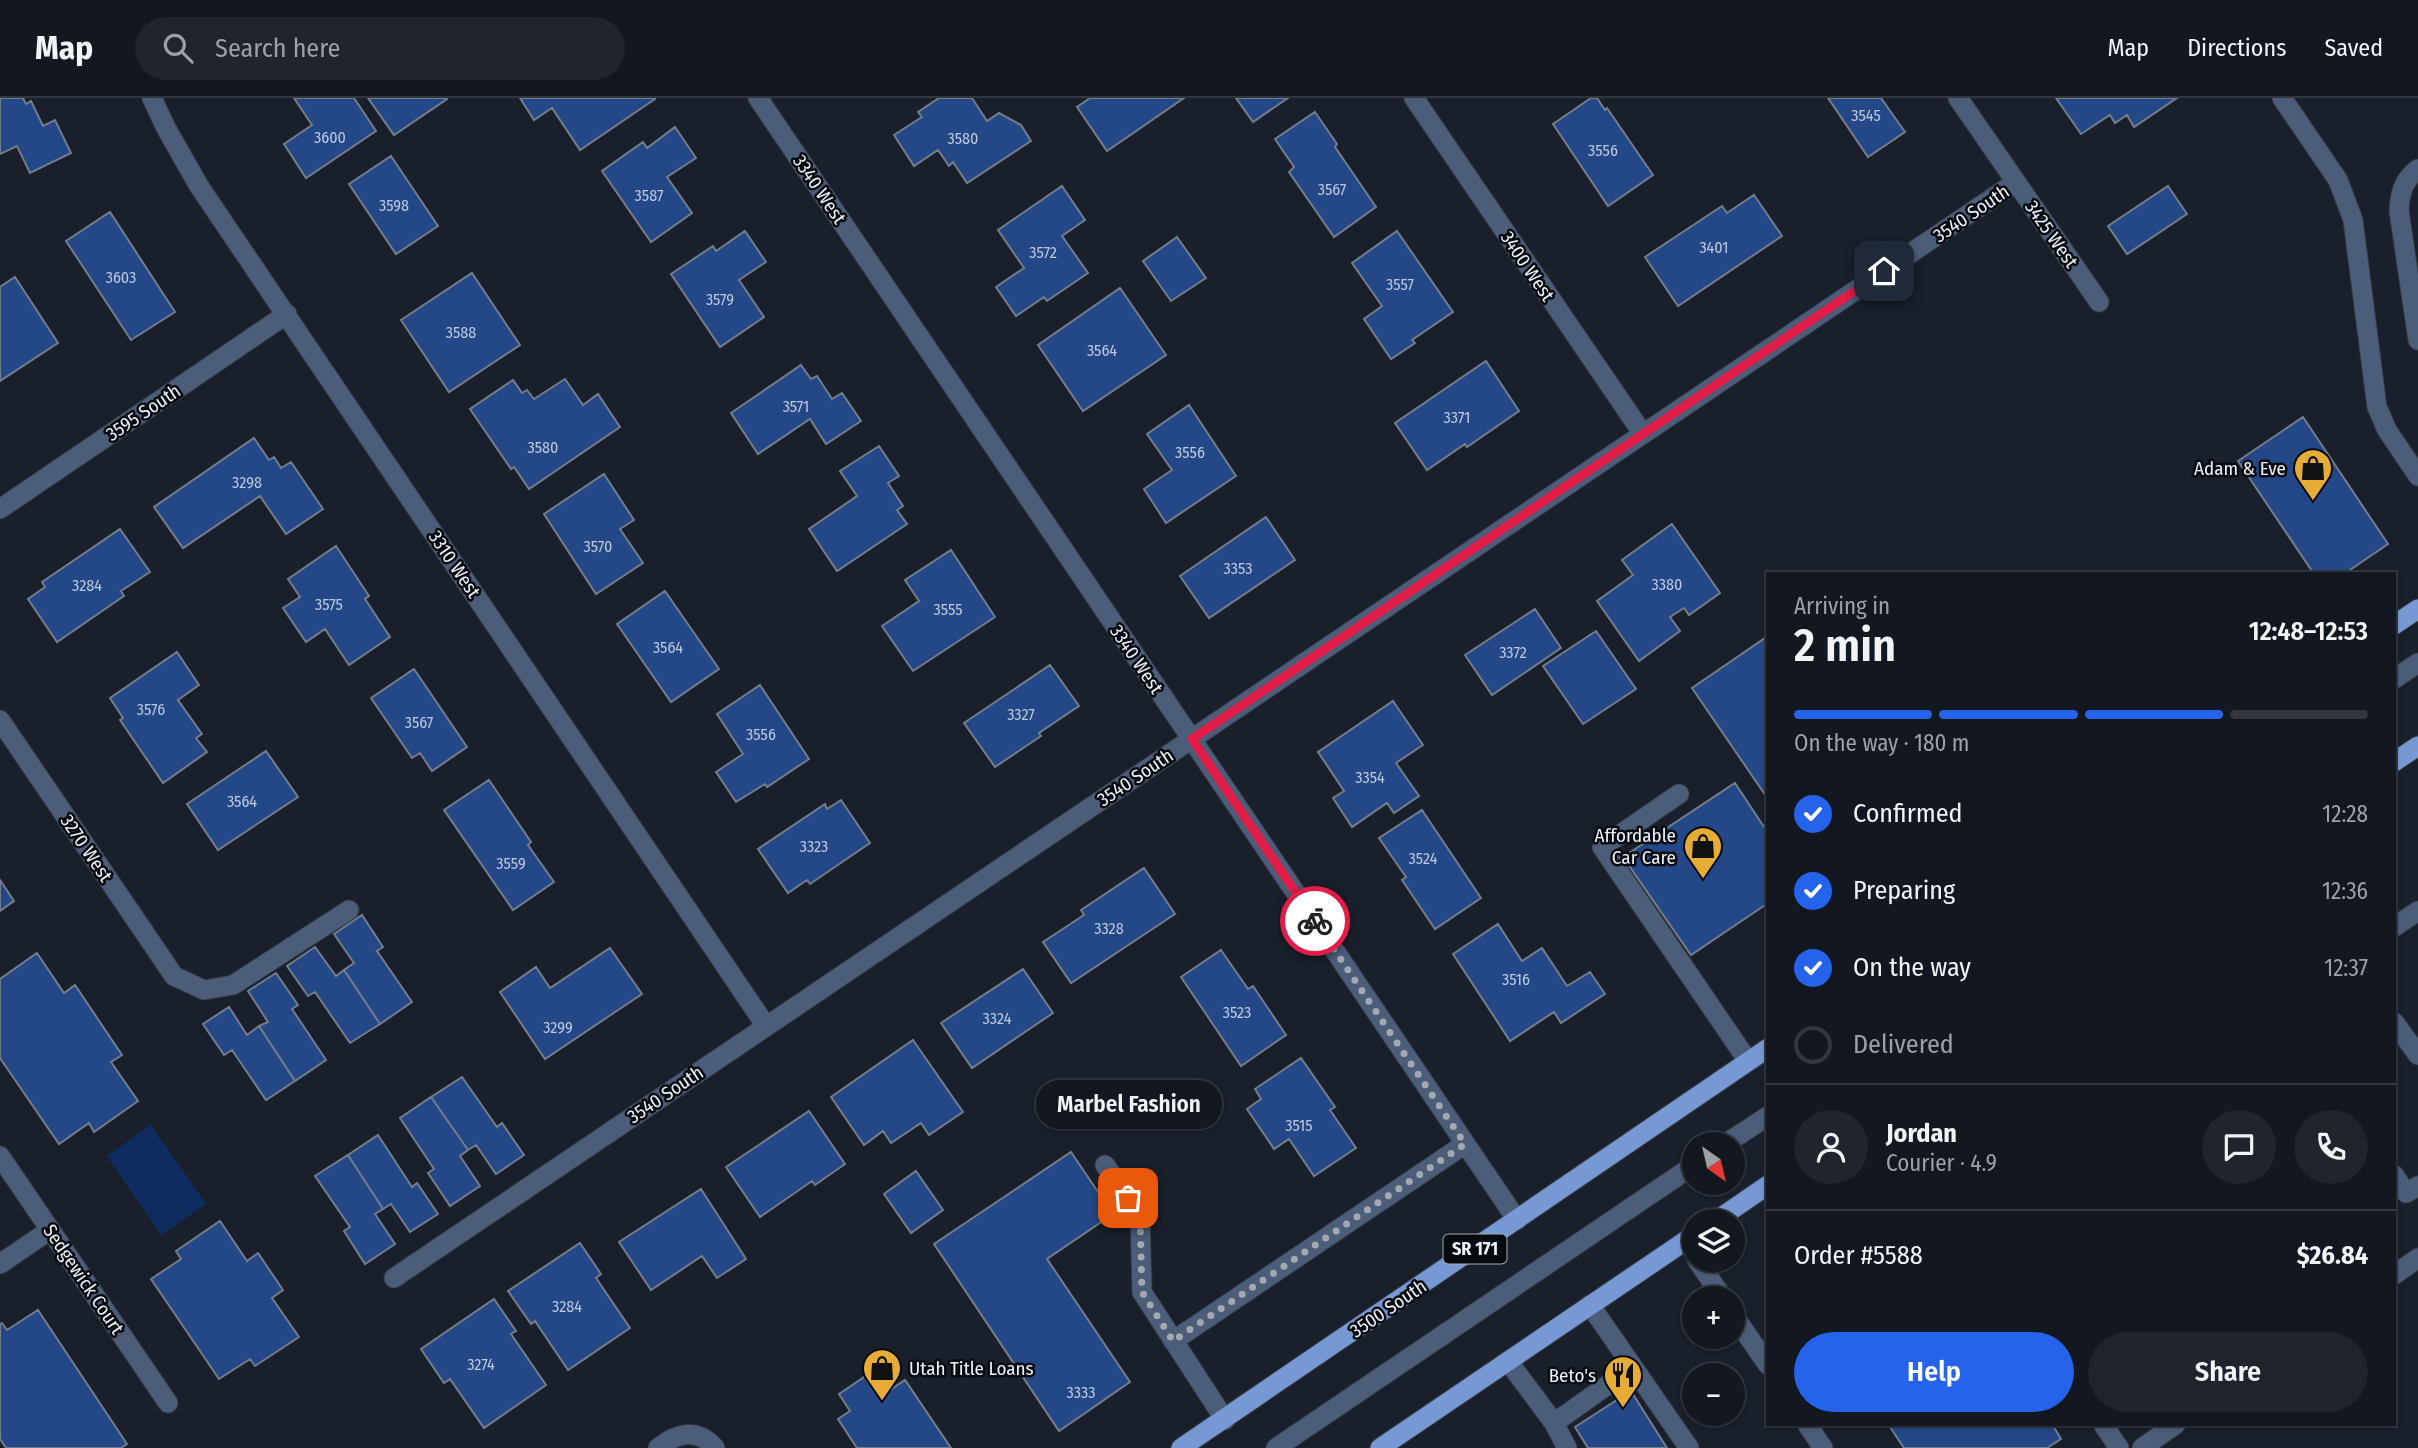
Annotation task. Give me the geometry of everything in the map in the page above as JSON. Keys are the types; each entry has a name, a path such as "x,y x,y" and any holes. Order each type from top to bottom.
{"main road":[{"path":"2396,624 2418,609"},
{"path":"2396,761 2418,746"},
{"name":"3500 South","path":"1181,1448 1766,1049"},
{"path":"1733,1209 1766,1186"},
{"path":"1388,1446 1591,1305 1682,1249"}],"street":[{"name":"3310 West","path":"152,98 176,148 199,187 766,1026"},
{"name":"3340 West","path":"758,98 1517,1220"},
{"name":"3400 West","path":"1414,98 1643,434"},
{"name":"3425 West","path":"1958,98 2099,302"},
{"path":"2282,98 2338,180 2353,220 2377,407 2387,430 2418,476"},
{"path":"2418,169 2405,182 2399,204 2418,340"},
{"name":"3540 South","path":"394,1278 2016,182"},
{"name":"3595 South","path":"0,509 287,314"},
{"path":"2396,678 2418,663"},
{"name":"3270 West","path":"0,720 174,976 204,990 233,985 349,910"},
{"path":"1679,794 1602,847 1748,1061"},
{"path":"2396,926 2418,911"},
{"path":"2396,1025 2418,1055"},
{"path":"1743,1132 1766,1117"},
{"path":"1173,1341 1465,1144"},
{"name":"Sedgewick Court","path":"0,1156 168,1403"},
{"path":"1105,1165 1140,1214 1142,1292 1225,1420"},
{"path":"1276,1448 1682,1173"},
{"path":"2396,1178 2406,1193 2418,1186"},
{"path":"0,1264 50,1230"},
{"path":"2396,1274 2418,1258"},
{"path":"1591,1305 1689,1448"},
{"path":"1745,1332 1766,1362"},
{"path":"1508,1361 1554,1423 1567,1448"},
{"path":"1554,1423 1633,1367"},
{"path":"1808,1426 1823,1448"},
{"path":"2104,1426 2119,1448"},
{"path":"2142,1448 2173,1426"},
{"path":"657,1448 672,1437 684,1433 704,1437 715,1448"}],"shaded area":[{"path":"151,1125 206,1204 161,1235 107,1156"}],"building":[{"path":"0,98 23,98 26,104 31,101 43,126 55,120 71,153 30,173 17,146 0,154"},
{"path":"294,98 354,98 376,131 306,178 284,144 312,125"},
{"path":"368,98 446,98 447,99 394,135"},
{"path":"520,98 655,99 580,150 552,108 534,120"},
{"path":"939,98 972,98 987,121 999,113 1021,125 1031,141 967,183 953,162 949,166 938,150 914,166 894,135 922,117 918,112"},
{"path":"1090,98 1184,98 1107,151 1077,107"},
{"path":"1236,98 1288,98 1253,122"},
{"path":"1591,98 1597,98 1605,110 1607,108 1653,175 1608,206 1553,124"},
{"path":"1828,98 1881,98 1905,132 1868,157"},
{"path":"2056,98 2177,98 2134,127 2127,115 2115,123 2110,115 2081,134"},
{"path":"1315,112 1376,207 1334,237 1289,172 1294,167 1275,139"},
{"path":"675,127 696,158 667,177 692,213 651,242 602,171 643,142 647,148"},
{"path":"391,156 438,226 396,254 349,184"},
{"path":"1062,186 1085,220 1062,236 1088,273 1047,301 1044,297 1016,316 996,287 1024,268 998,230"},
{"path":"2168,186 2187,214 2127,254 2108,226"},
{"path":"1754,195 1782,236 1678,306 1645,257 1722,206 1727,213"},
{"path":"110,212 175,312 131,340 66,241"},
{"path":"745,231 766,262 739,280 764,317 720,347 671,274 713,246 716,251"},
{"path":"1397,231 1453,312 1412,340 1415,343 1391,359 1364,319 1382,306 1352,263"},
{"path":"1177,237 1206,278 1171,301 1143,261"},
{"path":"472,273 520,345 449,392 401,320"},
{"path":"15,277 58,343 0,381 0,287"},
{"path":"1120,288 1166,355 1083,411 1038,345"},
{"path":"1486,361 1519,411 1467,447 1465,444 1427,470 1395,423"},
{"path":"801,365 811,379 817,376 832,399 842,393 861,421 826,444 810,419 758,454 731,413"},
{"path":"565,379 583,405 598,394 620,427 529,489 514,467 511,469 470,409 513,380 522,393 527,390 534,399"},
{"path":"1189,405 1236,476 1166,523 1144,489 1172,470 1147,434"},
{"name":"Adam & Eve","path":"2303,417 2388,544 2347,572 2313,572 2238,461"},
{"path":"254,438 269,460 274,457 281,468 291,462 323,509 286,534 260,496 183,548 154,507"},
{"path":"879,446 899,476 888,483 903,506 897,510 907,524 837,571 809,529 857,496 840,471"},
{"path":"604,474 634,520 620,529 643,563 596,594 544,514"},
{"path":"1266,517 1295,560 1209,618 1180,576"},
{"path":"1672,524 1720,593 1689,615 1684,608 1670,617 1680,631 1639,661 1597,601 1633,575 1622,560"},
{"path":"120,529 150,572 121,591 124,596 57,642 28,599 45,587 42,582"},
{"path":"336,546 369,596 365,599 390,637 349,665 325,629 306,642 283,608 300,597 288,579"},
{"path":"951,550 995,617 913,671 882,626 919,601 905,580"},
{"path":"665,591 719,669 671,702 617,624"},
{"path":"1535,609 1561,648 1492,695 1465,655"},
{"path":"1596,631 1636,689 1583,724 1543,666"},
{"path":"1766,637 1766,796 1692,688"},
{"path":"177,652 199,685 178,700 202,734 196,738 207,752 163,783 120,720 123,718 110,698"},
{"path":"1050,665 1079,706 995,767 964,723"},
{"path":"414,669 467,747 432,771 420,753 412,758 371,698"},
{"path":"760,685 809,759 767,787 765,784 736,802 716,772 743,754 717,714"},
{"path":"1393,701 1423,745 1396,763 1419,796 1394,813 1387,803 1352,827 1333,798 1344,791 1318,752"},
{"path":"266,751 298,797 218,850 187,804"},
{"path":"489,780 531,842 528,845 554,882 513,910 444,810"},
{"name":"Affordable Car Care","path":"1735,783 1766,830 1766,904 1691,955 1623,857"},
{"path":"841,800 870,843 810,884 807,880 788,893 758,849 825,804 827,809"},
{"path":"1422,810 1481,898 1435,929 1402,880 1406,877 1379,838"},
{"path":"1144,868 1175,914 1071,983 1043,942 1084,915 1081,910"},
{"path":"0,880 14,901 0,911"},
{"path":"362,915 383,947 377,951 412,1002 380,1024 344,970 354,963 334,934"},
{"path":"1498,924 1522,961 1542,948 1567,986 1590,972 1605,994 1561,1023 1554,1012 1510,1041 1453,954"},
{"path":"315,947 336,976 344,970 380,1024 350,1043 315,992 308,996 287,966"},
{"path":"610,948 642,994 545,1059 500,992 536,967 550,988"},
{"path":"1221,950 1248,989 1253,986 1286,1035 1241,1066 1181,977"},
{"path":"37,953 64,993 75,985 122,1055 111,1062 138,1101 94,1132 89,1123 59,1144 0,1058 0,979"},
{"path":"1023,969 1053,1013 972,1068 941,1023"},
{"path":"276,973 298,1005 292,1009 326,1060 295,1081 259,1026 268,1022 248,991"},
{"path":"229,1007 247,1035 259,1026 295,1081 266,1100 232,1050 224,1055 203,1024"},
{"path":"913,1040 963,1112 929,1135 921,1123 891,1143 883,1131 864,1145 831,1097"},
{"path":"1301,1058 1335,1107 1330,1110 1356,1148 1314,1176 1289,1139 1274,1149 1247,1109 1261,1099 1255,1089"},
{"path":"462,1077 497,1127 502,1123 524,1155 496,1174 476,1145 468,1150 431,1097"},
{"path":"431,1097 468,1150 460,1156 480,1186 450,1206 428,1173 434,1169 400,1118"},
{"path":"809,1111 845,1164 815,1185 812,1181 760,1217 726,1167"},
{"path":"378,1135 412,1187 417,1183 438,1214 410,1232 391,1204 383,1209 348,1155"},
{"path":"1071,1152 1113,1214 1047,1259 1130,1382 1059,1431 934,1244"},
{"path":"348,1155 383,1209 375,1214 395,1244 365,1264 344,1231 350,1227 315,1176"},
{"path":"916,1171 943,1210 911,1233 884,1194"},
{"path":"701,1189 746,1259 717,1278 702,1256 651,1290 619,1242"},
{"path":"220,1221 247,1261 258,1253 283,1290 272,1298 299,1337 255,1366 250,1359 219,1379 151,1279 181,1259 176,1251"},
{"path":"580,1243 601,1274 596,1278 630,1328 568,1370 535,1321 531,1324 508,1291"},
{"path":"494,1299 516,1331 511,1334 546,1385 484,1428 450,1379 444,1383 421,1349"},
{"path":"38,1310 127,1444 121,1448 6,1448 0,1439 0,1324 7,1330"},
{"name":"Utah Title Loans","path":"876,1369 890,1390 905,1380 951,1448 857,1448 838,1419 850,1411 839,1394"},
{"name":"Beto's","path":"1631,1391 1667,1448 1588,1448 1575,1427"},
{"path":"1889,1426 2053,1426 2061,1439 2047,1448 1904,1448"}],"way so far":[{"path":"1128,1198 1140,1214 1142,1292 1173,1341 1465,1144 1315,921"}],"place":[{"name":"Adam & Eve","path":"2313,502"},
{"name":"Affordable Car Care","path":"1703,880"},
{"name":"Marbel Fashion","path":"1128,1198"},
{"name":"Utah Title Loans","path":"882,1402"},
{"name":"Beto's","path":"1623,1409"}],"route":[{"path":"1315,921 1192,739 1884,271"}]}
